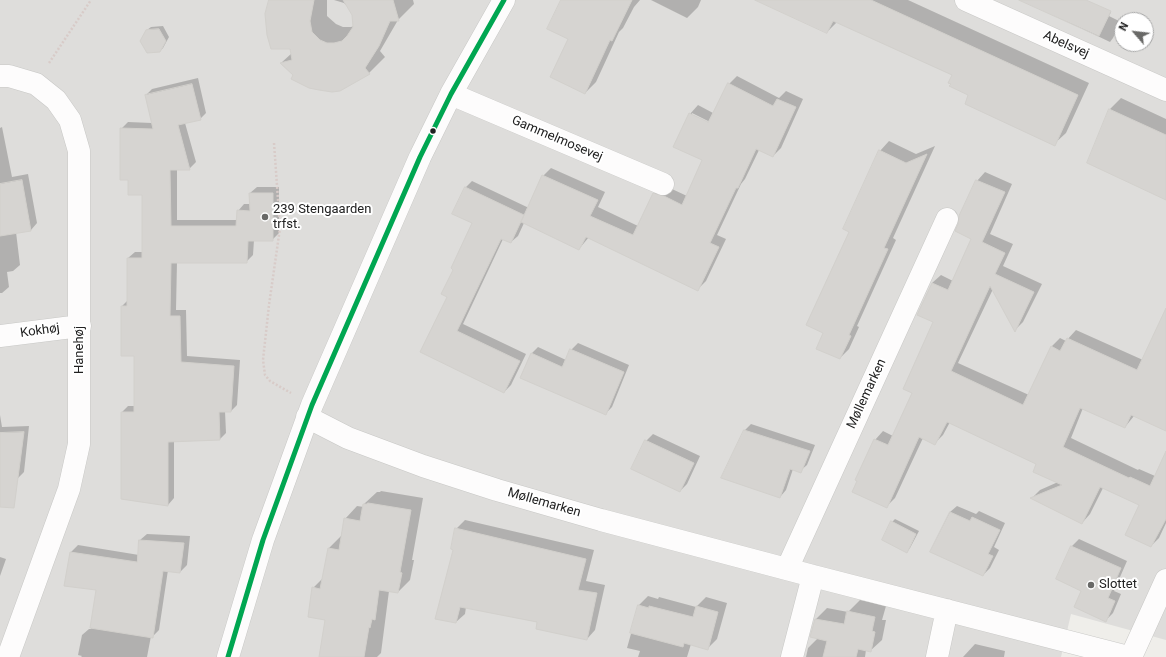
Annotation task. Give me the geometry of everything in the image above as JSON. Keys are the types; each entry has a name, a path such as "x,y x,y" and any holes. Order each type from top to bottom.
{"street":[{"path":"228,657 263,540 310,411 420,157 451,94 504,0"},
{"name":"Abelsvej","path":"966,0 1166,90"},
{"name":"Hanehøj","path":"0,76 9,76 36,84 56,100 70,120 79,151 79,444 70,489 8,657"},
{"name":"Gammelmosevej","path":"451,94 663,184"},
{"name":"Møllemarken","path":"787,569 947,219"},
{"name":"Kokhøj","path":"0,336 80,326"},
{"name":"Møllemarken","path":"310,411 348,438 423,466 498,490 601,520 1129,657"},
{"path":"792,657 813,576"},
{"path":"1129,657 1166,580"},
{"path":"936,657 948,610"}],"path":[{"path":"36,84 91,0"},
{"path":"274,143 280,228 268,306 263,360 265,375 270,381 310,411"}],"shaded area":[{"path":"0,0 1166,0 1166,640 1071,614 1061,657 0,657"}],"building":[{"path":"269,0 314,0 310,21 312,32 320,40 327,43 342,41 353,27 352,15 343,0 393,0 399,21 390,21 379,46 365,68 370,74 340,91 332,92 319,90 309,88 291,79 293,75 280,63 292,60 290,49 271,49 267,35 265,14"},
{"path":"561,0 632,0 612,41 610,40 585,94 550,77 568,39 547,29"},
{"path":"755,0 871,0 1078,95 1055,146 965,104 968,95 949,86 951,84 948,83 952,75 833,21 827,33"},
{"path":"1019,0 1086,0 1111,11 1099,36"},
{"path":"159,29 166,41 160,52 147,53 140,41 146,30"},
{"path":"728,83 773,106 777,99 796,107 773,157 756,149 710,243 719,247 698,291 586,237 579,250 521,222 542,175 598,200 590,216 633,235 653,193 664,196 682,205 702,160 673,147 689,113 708,122"},
{"path":"192,84 201,120 178,125 190,170 170,170 171,226 236,226 237,210 250,211 249,193 273,193 273,241 248,241 247,263 171,263 170,316 180,316 181,362 234,366 231,412 219,412 220,440 168,442 168,506 121,499 121,412 134,412 134,356 121,356 121,306 127,306 127,258 142,258 142,195 128,195 128,180 120,180 120,128 153,129 145,95"},
{"path":"1109,109 1166,135 1166,200 1087,163"},
{"path":"879,150 906,163 927,154 884,248 888,249 849,335 851,336 840,359 816,349 823,333 806,325 849,232 843,229"},
{"path":"22,180 31,231 0,236 0,184"},
{"path":"976,180 1005,192 982,242 1005,253 995,274 1034,292 1015,332 990,286 951,371 1023,405 1051,346 1060,351 1067,338 1137,370 1166,308 1166,431 1131,415 1125,428 1080,408 1063,447 1129,478 1130,477 1150,486 1166,451 1166,519 1151,547 1125,535 1139,505 1100,487 1082,524 1030,498 1062,485 1033,472 1036,464 947,422 935,445 919,437 887,508 852,492 857,481 855,480 874,439 888,445 912,393 903,389 933,322 917,315 932,283 948,290 971,239 955,231 959,216"},
{"path":"465,187 524,215 511,243 501,239 457,331 520,361 504,393 420,352 447,297 441,294 453,270 451,268 472,223 452,214"},
{"path":"570,349 624,372 606,415 520,378 531,353 562,367"},
{"path":"744,430 810,451 801,473 790,469 780,498 721,478"},
{"path":"24,432 14,508 0,507 0,433"},
{"path":"645,440 694,463 680,492 631,469"},
{"path":"368,503 411,510 400,572 402,573 398,593 379,590 375,620 372,619 370,628 369,627 364,657 319,657 325,620 308,617 312,587 320,589 328,548 339,550 344,518 360,521 363,504"},
{"path":"950,512 970,521 972,517 1000,530 988,554 993,556 983,576 930,552"},
{"path":"891,521 916,534 907,553 882,540"},
{"path":"455,528 586,559 578,590 597,593 587,640 536,629 537,622 460,607 456,623 435,619 453,550 451,549"},
{"path":"139,540 184,543 180,573 163,571 153,638 90,628 96,590 64,586 70,552 137,562"},
{"name":"Slottet","path":"1071,546 1121,568 1108,598 1115,601 1106,622 1074,607 1081,591 1056,579"},
{"path":"638,605 649,608 649,606 693,617 696,606 718,612 708,650 684,643 683,647 630,633"},
{"path":"847,611 875,617 872,631 875,632 871,652 858,649 856,657 823,657 827,641 810,637 815,619 844,624"}],"transit line":[{"path":"228,657 263,540 312,405 420,157 451,94 504,0"}],"place":[{"name":"239 Stengaarden trfst.","path":"265,217"},
{"name":"Slottet","path":"1091,585"}]}
